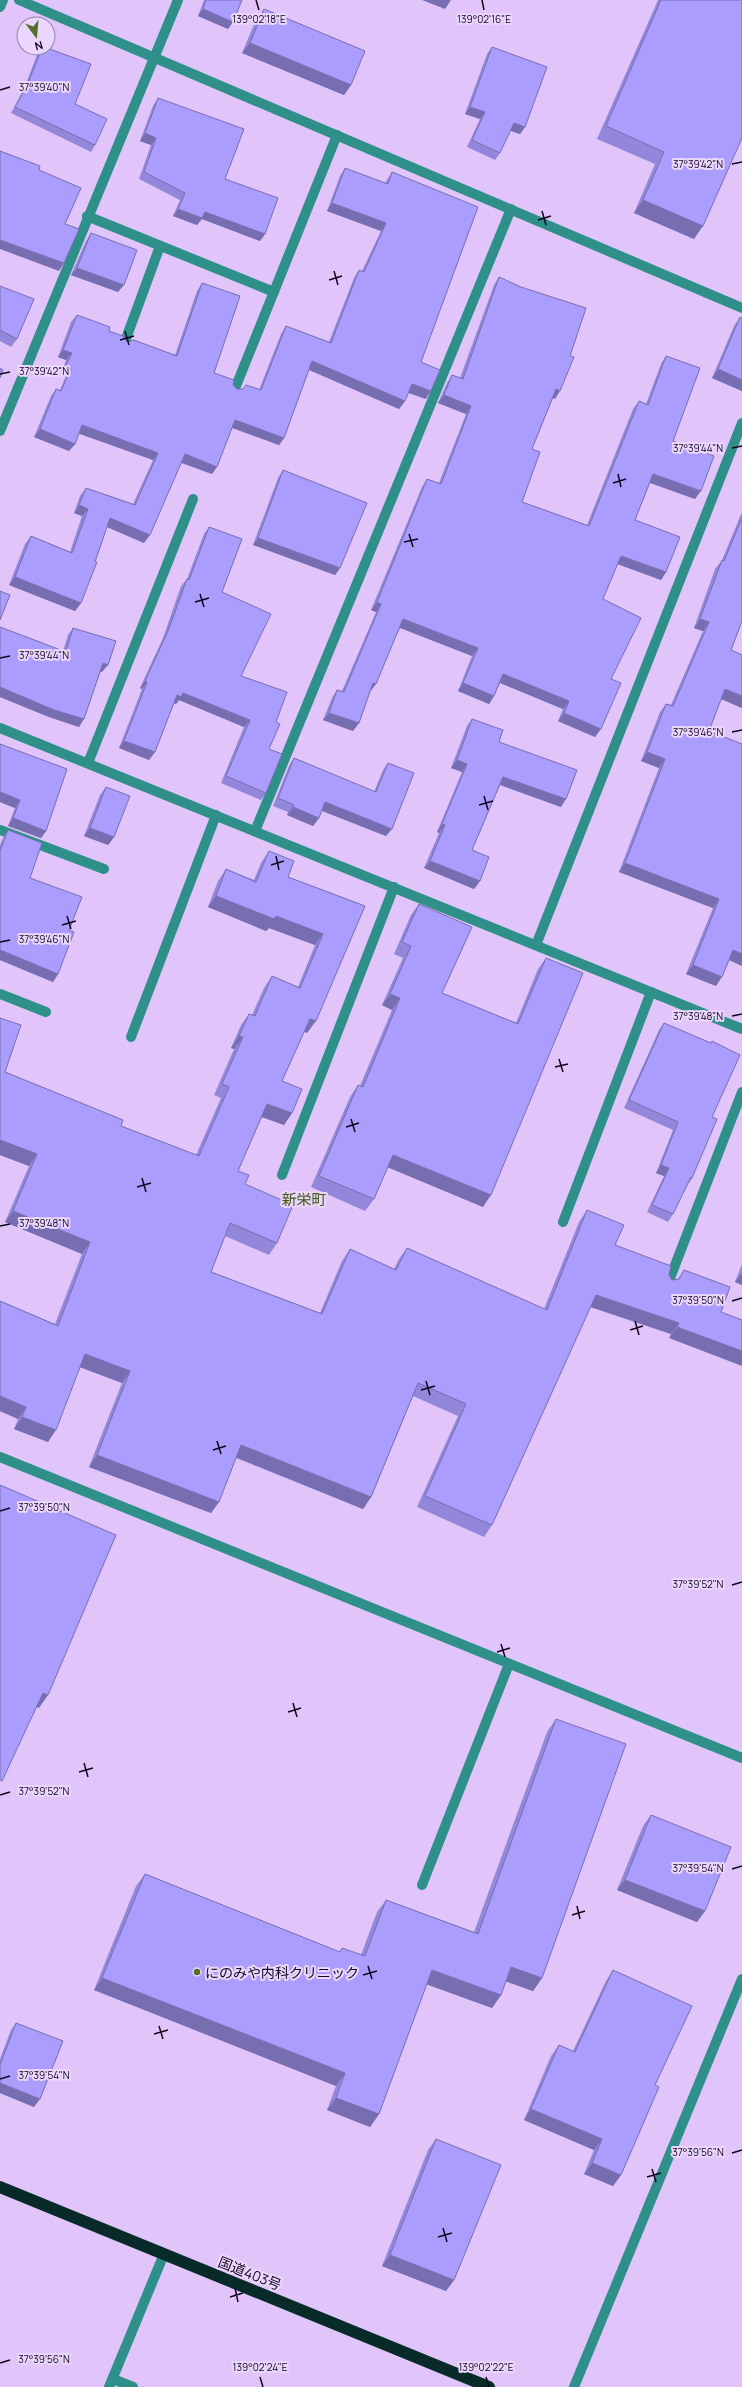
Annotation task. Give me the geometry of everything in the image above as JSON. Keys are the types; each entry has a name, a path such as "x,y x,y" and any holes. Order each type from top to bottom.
{"highway":[{"name":"国道403号","path":"0,2187 489,2387"}],"street":[{"path":"0,7 3,0"},
{"path":"19,0 154,59 511,208 742,308"},
{"path":"0,430 87,216 178,0"},
{"path":"234,391 337,135"},
{"path":"255,831 511,208"},
{"path":"87,216 274,292"},
{"path":"124,344 160,246"},
{"path":"536,945 742,424"},
{"path":"88,763 192,499"},
{"path":"0,728 742,1029"},
{"path":"131,1037 216,815"},
{"path":"0,830 104,869"},
{"path":"282,1175 394,887"},
{"path":"563,1222 651,992"},
{"path":"0,994 46,1012"},
{"path":"667,1286 742,1092"},
{"path":"0,1457 742,1758"},
{"path":"422,1885 509,1664"},
{"path":"574,2387 742,1979"},
{"path":"134,2387 111,2383 164,2254"}],"building":[{"path":"206,0 242,0 233,22 203,9"},
{"path":"661,0 742,0 742,138 703,226 643,200 664,152 606,126"},
{"path":"264,9 365,51 351,85 250,43"},
{"path":"492,47 547,67 525,127 514,123 500,153 472,140 485,112 470,107"},
{"path":"56,51 91,64 75,104 107,119 95,145 15,107 28,83 39,56 56,56"},
{"path":"158,98 244,129 225,179 278,198 265,234 205,212 202,218 178,209 185,193 144,172 156,138 145,133"},
{"path":"0,151 40,166 39,170 81,188 65,224 79,229 64,263 0,240"},
{"path":"345,168 388,184 392,172 478,207 421,362 440,370 431,391 412,384 405,401 312,361 284,438 235,420 217,467 185,454 150,535 110,518 95,562 97,562 81,603 15,577 31,536 72,553 88,509 79,505 86,488 135,505 158,453 82,425 75,444 40,429 56,389 61,391 71,368 66,365 72,353 63,350 77,315 110,327 109,331 123,336 127,342 134,340 177,356 202,283 240,296 214,373 234,380 233,385 237,389 243,389 246,385 261,390 286,326 331,343 359,270 364,272 386,223 332,203"},
{"path":"91,233 137,250 124,285 77,268"},
{"path":"499,277 521,287 586,308 570,356 574,357 560,391 556,389 532,449 540,452 522,502 589,526 639,401 648,405 666,356 700,368 673,441 714,456 701,491 653,474 635,520 680,537 666,572 621,556 603,599 641,618 611,679 621,683 601,729 564,713 569,701 503,674 494,696 463,683 478,648 403,619 376,684 373,683 359,723 329,713 337,690 344,692 381,604 377,602 427,479 441,484 471,406 444,395 452,375 463,379"},
{"path":"0,286 34,299 17,339 0,330"},
{"path":"740,317 742,318 742,380 718,369"},
{"path":"0,368 3,370 0,378"},
{"path":"283,470 367,503 340,568 258,538"},
{"path":"742,518 742,621 731,650 742,655 742,696 725,689 709,731 742,744 742,954 733,950 722,977 693,965 719,899 625,863 665,759 647,752 666,704 673,706 709,622 700,619 722,560 724,561"},
{"path":"209,527 242,539 222,592 271,614 241,676 287,692 276,722 280,724 269,749 282,754 266,793 226,776 250,720 183,693 181,697 177,695 155,752 124,741 147,682 145,681 168,631 187,579 189,580"},
{"path":"0,591 10,595 0,620"},
{"path":"0,627 66,652 73,628 116,641 108,665 103,663 84,719 54,710 0,687"},
{"path":"472,719 503,730 499,742 577,770 566,799 503,777 472,850 489,857 480,881 430,861 445,825 442,824 467,764 457,760"},
{"path":"0,744 67,769 46,831 13,818 20,800 0,792"},
{"path":"294,758 376,792 388,763 414,773 392,829 325,802 319,818 293,807 294,805 278,798"},
{"path":"106,787 130,796 114,837 90,828"},
{"path":"8,830 42,843 30,878 82,897 69,930 74,932 58,974 0,950 0,851"},
{"path":"269,851 294,861 288,877 365,906 316,1021 310,1019 282,1081 302,1089 292,1113 267,1104 238,1171 249,1175 245,1184 293,1205 277,1243 230,1223 211,1272 322,1314 350,1249 396,1270 407,1248 547,1310 587,1210 624,1225 615,1245 671,1266 669,1275 672,1280 679,1279 684,1270 730,1287 721,1312 742,1320 742,1351 677,1327 679,1323 596,1295 492,1525 425,1496 466,1404 418,1383 371,1497 241,1445 219,1502 97,1455 130,1371 85,1354 56,1430 22,1417 26,1407 0,1396 0,1301 58,1326 90,1242 13,1211 37,1154 0,1140 0,1018 21,1025 5,1072 123,1120 121,1126 199,1156 229,1087 222,1084 243,1037 239,1036 249,1014 255,1016 272,976 300,988 323,934 276,916 274,919 216,896 226,869 256,882"},
{"path":"419,904 472,927 442,993 518,1024 546,958 583,973 491,1195 393,1155 374,1199 319,1176 358,1085 363,1087 400,998 390,994 411,946 402,942"},
{"path":"664,1023 711,1043 712,1041 740,1055 712,1117 717,1119 692,1178 691,1177 673,1214 652,1205 669,1168 661,1165 678,1122 629,1100"},
{"path":"0,1485 116,1535 48,1695 43,1693 2,1781 0,1780"},
{"path":"556,1719 626,1744 542,1978 511,1967 501,1995 432,1970 379,2114 336,2098 345,2073 102,1978 145,1874 340,1952 342,1948 365,1956 386,1900 478,1934"},
{"path":"651,1815 731,1847 705,1911 625,1880"},
{"path":"613,1970 692,2006 655,2085 659,2087 621,2175 592,2163 602,2139 531,2109 559,2045 575,2052"},
{"path":"16,2023 63,2041 40,2099 0,2083 0,2065"},
{"path":"436,2139 501,2165 454,2280 390,2255"}],"place":[{"name":"にのみや内科クリニック","path":"197,1972"}],"district":[{"name":"新栄町","path":"304,1199"}]}
